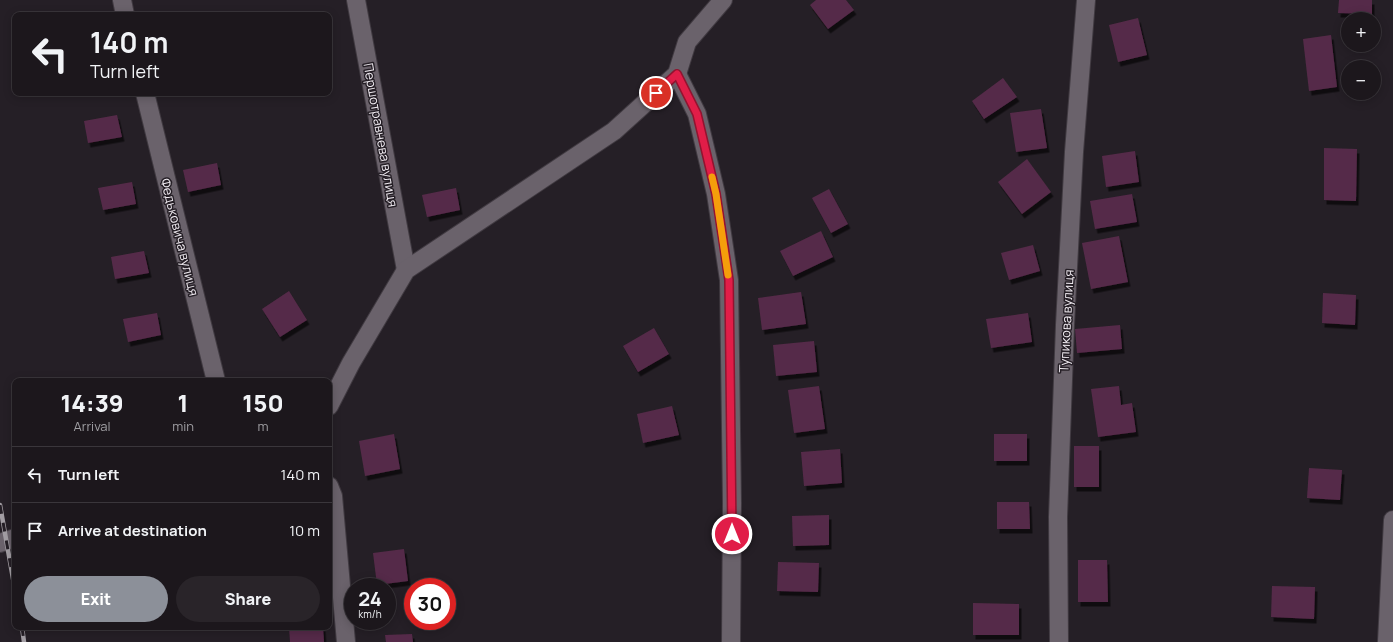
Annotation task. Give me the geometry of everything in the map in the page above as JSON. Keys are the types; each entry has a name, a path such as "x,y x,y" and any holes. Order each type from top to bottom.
{"street":[{"path":"122,0 124,12"},
{"name":"Першотравнева вулиця","path":"356,0 406,270"},
{"path":"332,400 351,363 406,270 614,131 677,74 687,42 723,0"},
{"name":"Тупикова вулиця","path":"1059,642 1058,517 1065,325 1074,152 1086,0"},
{"path":"677,74 697,114 716,194 729,280 732,503 731,642"},
{"name":"Федьковича вулиця","path":"146,96 215,378"},
{"path":"332,494 346,642"},
{"path":"1387,642 1393,520"},
{"path":"0,543 12,539"}],"building":[{"path":"816,0 846,0 854,10 828,29 810,5"},
{"path":"1339,0 1372,0 1372,12 1338,13"},
{"path":"1138,18 1147,55 1118,62 1109,25"},
{"path":"1331,35 1337,87 1309,91 1303,39"},
{"path":"1003,78 1017,97 984,119 972,101"},
{"path":"1041,109 1047,148 1016,152 1010,113"},
{"path":"117,115 122,137 88,143 84,121"},
{"path":"1324,148 1357,149 1356,201 1324,200"},
{"path":"1135,151 1139,182 1106,187 1102,156"},
{"path":"1027,159 1051,192 1022,214 998,182"},
{"path":"217,163 221,185 188,192 183,170"},
{"path":"132,182 136,204 103,210 98,188"},
{"path":"456,188 460,210 427,217 422,195"},
{"path":"829,189 848,224 831,233 812,198"},
{"path":"1132,194 1137,222 1095,229 1090,201"},
{"path":"821,231 833,257 793,276 780,251"},
{"path":"1119,236 1128,282 1091,289 1082,243"},
{"path":"1033,245 1040,271 1009,280 1001,253"},
{"path":"144,251 149,273 115,279 111,257"},
{"path":"289,291 307,320 280,337 262,309"},
{"path":"801,292 806,324 762,330 758,298"},
{"path":"1323,293 1356,295 1355,325 1322,323"},
{"path":"157,313 161,335 128,342 123,319"},
{"path":"1028,313 1032,342 991,348 986,319"},
{"path":"1120,325 1122,349 1077,353 1075,329"},
{"path":"654,328 669,354 638,372 623,346"},
{"path":"814,341 817,372 776,376 773,345"},
{"path":"819,386 825,429 794,433 788,390"},
{"path":"1119,386 1121,405 1132,403 1136,432 1098,437 1091,389"},
{"path":"672,406 679,435 643,443 637,414"},
{"path":"394,434 400,469 365,476 359,441"},
{"path":"994,434 1027,434 1027,461 994,461"},
{"path":"1074,446 1099,446 1099,487 1074,487"},
{"path":"840,449 842,483 804,486 801,452"},
{"path":"1309,468 1342,470 1340,500 1307,498"},
{"path":"997,502 1029,502 1030,529 997,529"},
{"path":"829,515 829,545 793,546 792,516"},
{"path":"404,549 408,578 404,578 404,582 396,583 396,578 376,578 373,553"},
{"path":"1078,560 1107,560 1108,602 1078,602"},
{"path":"778,562 819,563 818,592 777,591"},
{"path":"1272,586 1315,587 1314,619 1271,617"},
{"path":"973,603 1019,604 1019,635 973,635"},
{"path":"289,630 323,630 324,642 290,642"},
{"path":"412,634 413,642 386,642 385,635"}],"railway":[{"path":"0,505 12,573"},
{"path":"22,630 24,642"}],"slow traffic":[{"path":"712,177 716,194 728,275"}],"route":[{"path":"656,93 677,74 697,114 716,194 729,280 732,534"}]}
